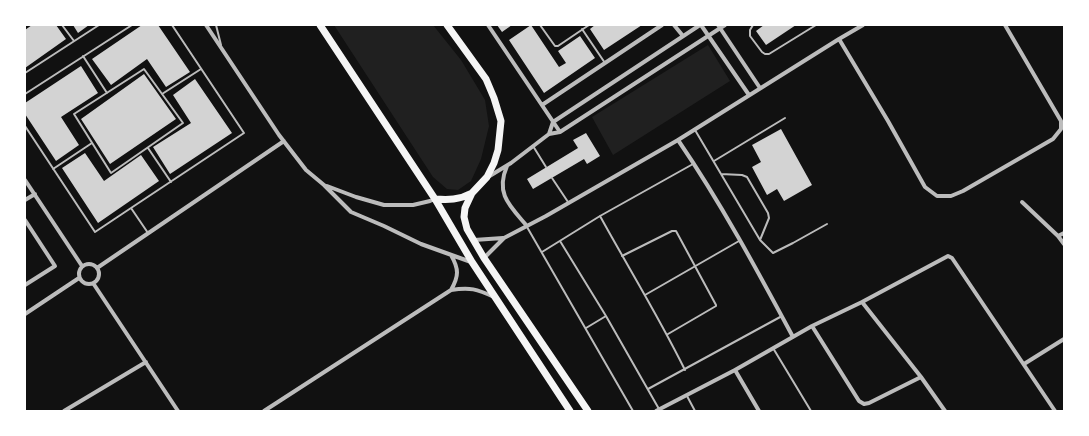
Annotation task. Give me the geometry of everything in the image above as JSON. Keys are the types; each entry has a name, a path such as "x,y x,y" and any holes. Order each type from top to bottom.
{"highway":[{"path":"320,25 435,199 472,262 570,411"},
{"path":"435,199 453,200 464,198 472,193 487,177 494,163 500,139 501,121 486,79 447,25"},
{"path":"472,193 465,208 464,217 467,229 484,258 588,411"}],"street":[{"path":"206,25 284,141 306,170 324,185 351,212 421,244 472,262"},
{"path":"488,25 560,132"},
{"path":"542,105 662,25"},
{"path":"674,25 683,36"},
{"path":"550,134 553,122 701,25 749,95"},
{"path":"487,177 508,165 550,134 560,132 708,36 719,27 725,25"},
{"path":"484,258 504,238 678,140 839,39 864,25"},
{"path":"839,39 925,187 937,196 951,196 963,191 1053,139 1061,129 1062,121 1005,25"},
{"path":"719,27 760,88"},
{"path":"678,140 740,240 793,337"},
{"path":"97,268 284,141"},
{"path":"508,165 502,182 503,192 507,202 527,226"},
{"path":"25,180 82,266"},
{"path":"324,185 356,197 384,205 413,205 435,199"},
{"path":"25,200 34,194"},
{"path":"1022,202 1058,236 1064,244"},
{"path":"25,220 55,266 25,285"},
{"path":"1058,236 1064,233"},
{"path":"474,240 504,238"},
{"path":"451,254 457,268 457,280 451,290"},
{"path":"658,410 735,370 812,326 862,302 948,256 952,258 1055,411"},
{"path":"88,264 97,268 99,274 96,281 93,283 83,283 79,278 79,271 82,266 88,264"},
{"path":"25,314 79,278"},
{"path":"93,283 178,411"},
{"path":"264,411 451,290 464,288 478,290 496,298"},
{"path":"862,302 921,377 944,411"},
{"path":"812,326 859,401 864,404 869,404 921,377"},
{"path":"1024,364 1064,339"},
{"path":"64,411 146,362"},
{"path":"735,370 759,411"}],"lane":[{"path":"62,25 74,42"},
{"path":"25,73 99,25"},
{"path":"25,94 132,25"},
{"path":"25,126 95,232 244,133 172,25"},
{"path":"216,25 223,50"},
{"path":"540,25 556,46 589,25"},
{"path":"753,25 750,30 750,36 762,52 769,54 816,25"},
{"path":"582,29 605,62"},
{"path":"83,56 107,93"},
{"path":"144,69 183,123 111,173 74,114 107,93 144,69"},
{"path":"162,94 201,69"},
{"path":"714,162 785,118"},
{"path":"694,130 760,240 773,253 827,224"},
{"path":"53,169 92,143"},
{"path":"534,146 546,167"},
{"path":"148,148 171,182"},
{"path":"542,252 600,216 694,164"},
{"path":"721,174 742,175 747,177 768,213 769,218 760,240"},
{"path":"552,178 568,203"},
{"path":"131,208 148,233"},
{"path":"600,216 668,334 685,370"},
{"path":"527,226 633,411"},
{"path":"622,256 674,230 676,231 716,306 668,334"},
{"path":"645,295 740,240"},
{"path":"560,241 606,316 648,389 658,410"},
{"path":"586,328 606,316"},
{"path":"648,389 782,316"},
{"path":"773,348 811,411"},
{"path":"687,395 695,411"}],"shaded area":[{"path":"334,25 433,25 461,60 485,100 489,126 481,159 471,181 458,190 447,189 433,177"},
{"path":"708,45 730,81 613,155 592,117"}],"building":[{"path":"32,25 56,25 66,39 25,68 25,30"},
{"path":"73,25 89,25 78,33"},
{"path":"142,25 158,25 190,72 166,87 147,59 111,85 92,59"},
{"path":"497,25 512,25 502,32"},
{"path":"531,25 559,67 566,63 558,51 580,36 595,58 544,93 509,40"},
{"path":"595,25 642,25 604,50 590,29"},
{"path":"764,25 796,25 766,45 756,31"},
{"path":"81,66 98,93 61,117 79,145 56,161 25,114 25,103"},
{"path":"144,74 176,119 110,164 81,119"},
{"path":"195,79 232,133 170,174 153,147 191,123 173,95"},
{"path":"781,129 812,185 784,201 777,189 767,195 752,167 761,162 752,145"},
{"path":"586,133 600,156 587,164 584,159 533,189 527,179 578,148 573,140"},
{"path":"85,153 104,181 141,155 159,181 98,223 62,168"}]}
